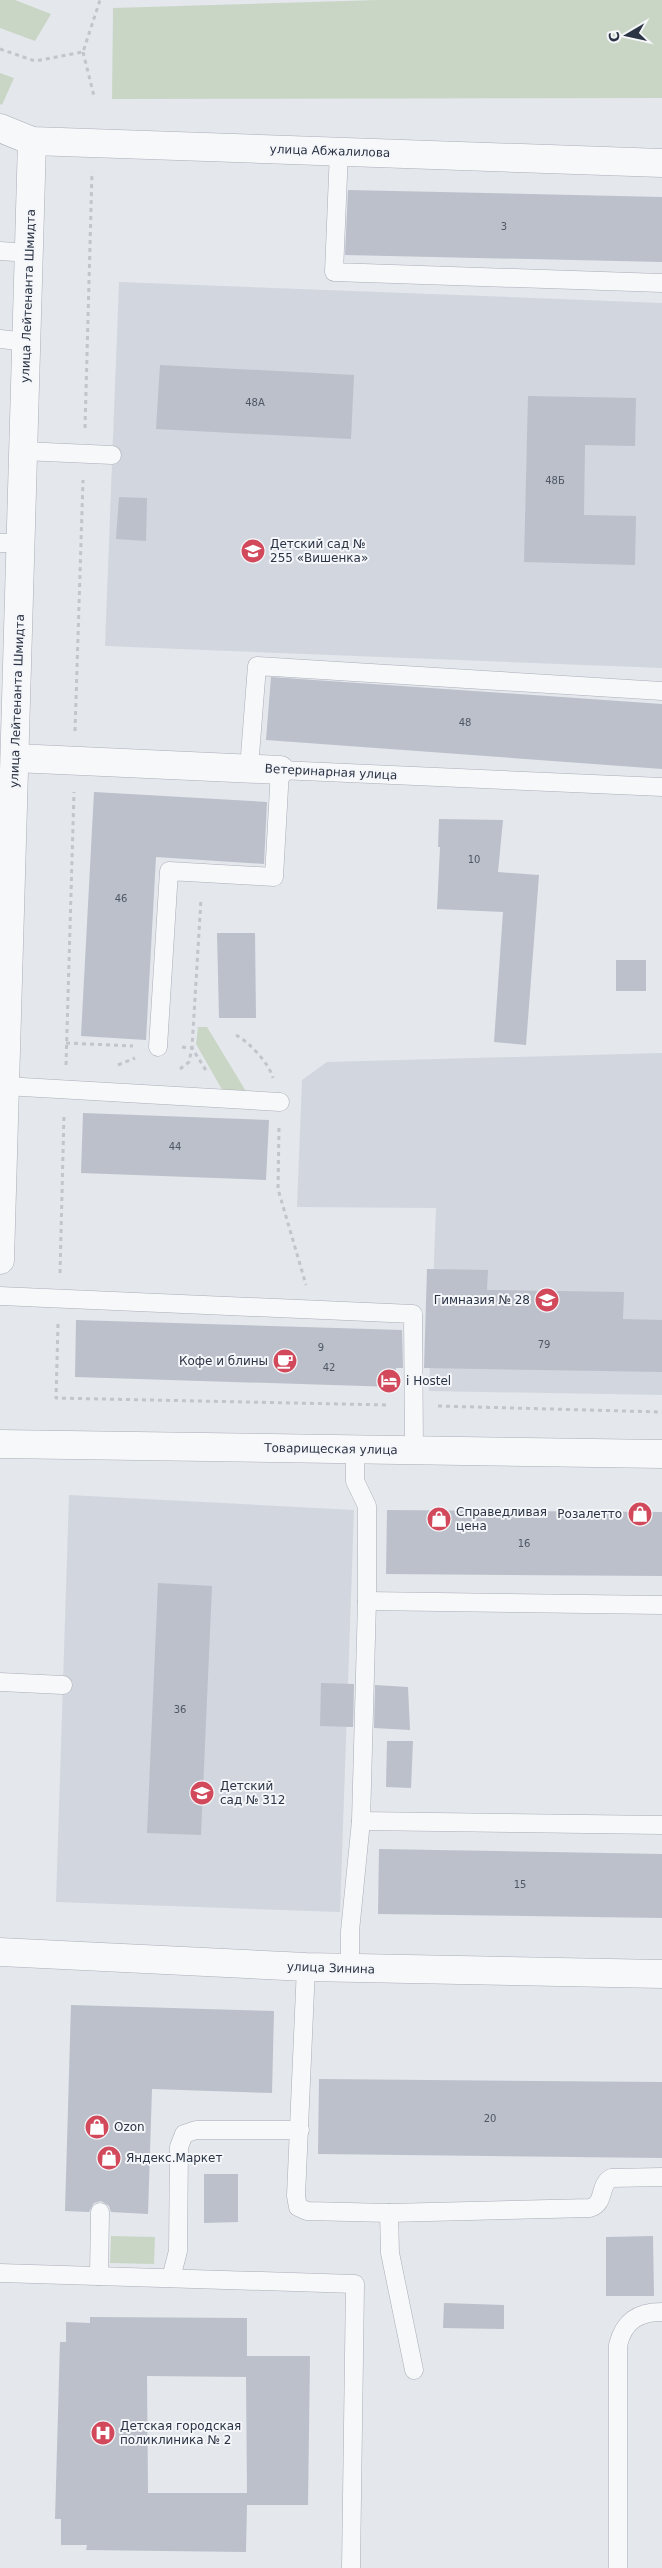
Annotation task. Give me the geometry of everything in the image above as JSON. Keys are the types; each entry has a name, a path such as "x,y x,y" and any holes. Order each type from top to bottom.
{"street":[{"name":"улица Абжалилова","path":"0,128 32,141 662,162"},
{"name":"улица Лейтенанта Шмидта","path":"0,1260 5,1086 10,543 23,451 13,340 29,253 32,141"},
{"name":"Ветеринарная улица","path":"8,757 280,770"},
{"name":"Товарищеская улица","path":"0,1444 662,1454"},
{"name":"улица Зинина","path":"0,1952 306,1968 662,1974"}],"lane":[{"path":"339,151 334,272 662,283"},
{"path":"0,251 29,253"},
{"path":"23,451 112,455"},
{"path":"249,768 257,666 662,691"},
{"path":"158,1047 169,871 274,877 280,770"},
{"name":"Ветеринарная улица","path":"280,770 662,787"},
{"path":"5,1086 280,1102"},
{"path":"0,1296 413,1314 414,1450"},
{"path":"350,1969 350,1931 361,1821 367,1601 367,1506 355,1481 355,1449"},
{"path":"367,1601 662,1605"},
{"path":"0,1682 63,1685"},
{"path":"361,1821 662,1825"},
{"path":"306,1968 296,2196 298,2207 307,2211 390,2213 590,2208 602,2199 604,2185 611,2178 662,2177"},
{"path":"172,2278 178,2251 179,2147 184,2134 196,2130 300,2130"},
{"path":"99,2276 100,2212"},
{"path":"390,2213 390,2253 414,2370"},
{"path":"0,2273 355,2284 351,2568"},
{"path":"618,2568 618,2345 621,2332 628,2323 646,2313 662,2312"}],"path":[{"path":"94,96 83,52 100,1"},
{"path":"0,49 35,61 83,52"},
{"path":"203,873 192,1048 222,1099"},
{"path":"236,1035 272,1072 280,1102 278,1189 313,1310"},
{"path":"66,1043 192,1048"},
{"path":"56,1398 662,1412"}],"shaded area":[{"path":"119,282 662,303 662,668 105,646"},
{"name":"Гимназия № 28","path":"662,1053 662,1395 429,1391 436,1208 297,1207 302,1080 327,1062"},
{"name":"Детский сад № 312","path":"69,1495 354,1510 340,1912 56,1902"}],"green space":[{"path":"0,0 15,0 51,14 35,41 0,28"},
{"path":"378,0 662,0 662,98 112,99 113,8"},
{"path":"0,73 14,78 2,105 0,104"},
{"path":"198,1027 207,1027 247,1093 224,1093 196,1044"},
{"path":"111,2236 155,2237 154,2264 110,2263"}],"building":[{"path":"348,190 662,197 662,262 345,255"},
{"path":"160,365 354,375 351,439 156,429"},
{"path":"528,396 636,398 635,446 585,445 584,515 636,516 635,565 524,562"},
{"path":"119,497 147,498 146,541 116,539"},
{"path":"271,677 662,704 662,769 266,740"},
{"path":"94,792 267,802 264,864 156,857 146,1040 81,1036"},
{"path":"439,819 503,820 498,872 539,875 526,1045 494,1042 503,912 437,909 440,847 438,847"},
{"path":"217,933 255,933 256,1018 219,1018"},
{"path":"616,960 646,960 646,991 616,991"},
{"path":"83,1113 269,1120 266,1180 81,1173"},
{"path":"427,1269 488,1270 487,1290 624,1292 623,1319 662,1320 662,1372 424,1368"},
{"path":"76,1320 402,1330 403,1368 396,1368 395,1387 75,1377"},
{"path":"387,1510 662,1512 662,1576 386,1574"},
{"path":"158,1583 212,1586 201,1835 147,1833"},
{"path":"321,1683 354,1684 353,1727 320,1726"},
{"path":"375,1685 408,1687 410,1730 374,1728"},
{"path":"387,1741 413,1741 411,1788 386,1787"},
{"path":"379,1849 662,1854 662,1918 378,1914"},
{"path":"71,2005 274,2011 272,2093 152,2089 148,2214 111,2212 109,2206 101,2201 94,2203 89,2212 65,2211"},
{"path":"319,2079 662,2082 662,2158 318,2154"},
{"path":"204,2174 238,2174 238,2222 204,2223"},
{"path":"653,2236 654,2296 606,2296 606,2237"},
{"path":"444,2303 504,2305 504,2329 443,2328"},
{"name":"Детская городская поликлиника № 2","path":"90,2317 247,2318 247,2356 310,2356 308,2505 247,2505 246,2552 86,2550 87,2545 61,2545 61,2519 55,2519 60,2342 66,2342 66,2322 90,2323","holes":["147,2376 246,2377 247,2493 148,2493"]}],"place":[{"name":"Детский сад № 255 «Вишенка»","path":"253,551"},
{"name":"Гимназия № 28","path":"547,1300"},
{"name":"Кофе и блины","path":"285,1361"},
{"name":"i Hostel","path":"389,1381"},
{"name":"Розалетто","path":"640,1514"},
{"name":"Справедливая цена","path":"439,1519"},
{"name":"Детский сад № 312","path":"202,1793"},
{"name":"Ozon","path":"97,2127"},
{"name":"Яндекс.Маркет","path":"109,2158"},
{"name":"Детская городская поликлиника № 2","path":"103,2433"}]}
